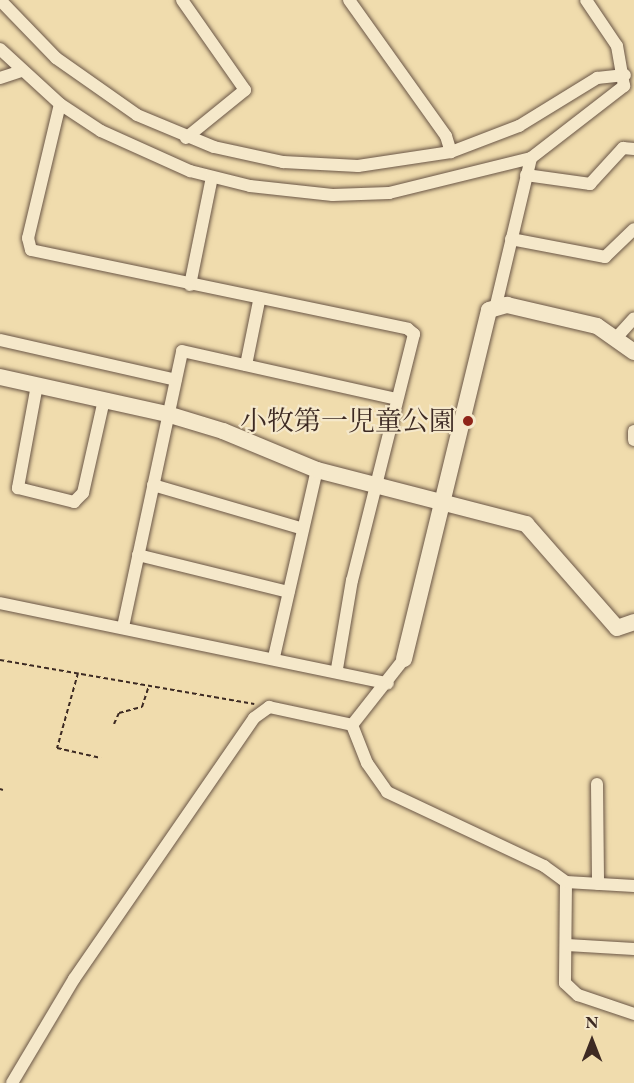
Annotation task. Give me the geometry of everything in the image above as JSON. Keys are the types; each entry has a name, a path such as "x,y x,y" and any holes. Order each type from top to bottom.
{"street":[{"path":"0,0 84,82 186,138 250,156 326,165 392,163 450,152 519,126 597,78 625,75"},
{"path":"182,0 244,90 186,138"},
{"path":"349,0 446,136 450,152"},
{"path":"0,49 60,104 130,147 212,177 303,193 360,195 418,189 531,159 618,94 625,75 617,46 586,0"},
{"path":"0,78 22,71"},
{"path":"60,104 28,247 259,300 408,328 415,339 377,486 337,669"},
{"path":"526,175 590,184 623,147 634,148"},
{"path":"531,159 496,305 488,313 404,658 388,683 356,714 352,725 370,770 387,792 544,866 566,882 634,886"},
{"path":"190,285 212,177"},
{"path":"512,239 604,257 634,229"},
{"path":"246,365 259,300"},
{"path":"496,305 597,326 617,337 634,352"},
{"path":"617,337 634,318"},
{"path":"0,340 176,380"},
{"path":"123,627 182,351 398,399"},
{"path":"0,377 167,414 223,430 316,470 526,524 617,628 634,622"},
{"path":"37,385 18,488 74,502 83,493 104,400"},
{"path":"634,431 634,440"},
{"path":"274,657 316,470"},
{"path":"153,485 303,529"},
{"path":"138,555 289,592"},
{"path":"0,603 337,669 388,683"},
{"path":"12,1083 74,979 254,718 269,707 352,725"},
{"path":"597,784 598,884"},
{"path":"566,882 567,945 564,975 570,989 634,1014"},
{"path":"567,945 634,949"}],"path":[{"path":"0,660 269,707"},
{"path":"78,673 57,748 101,758"},
{"path":"114,724 119,713 142,707 149,686"}],"place":[{"name":"小牧第一児童公園","path":"468,421"}]}
